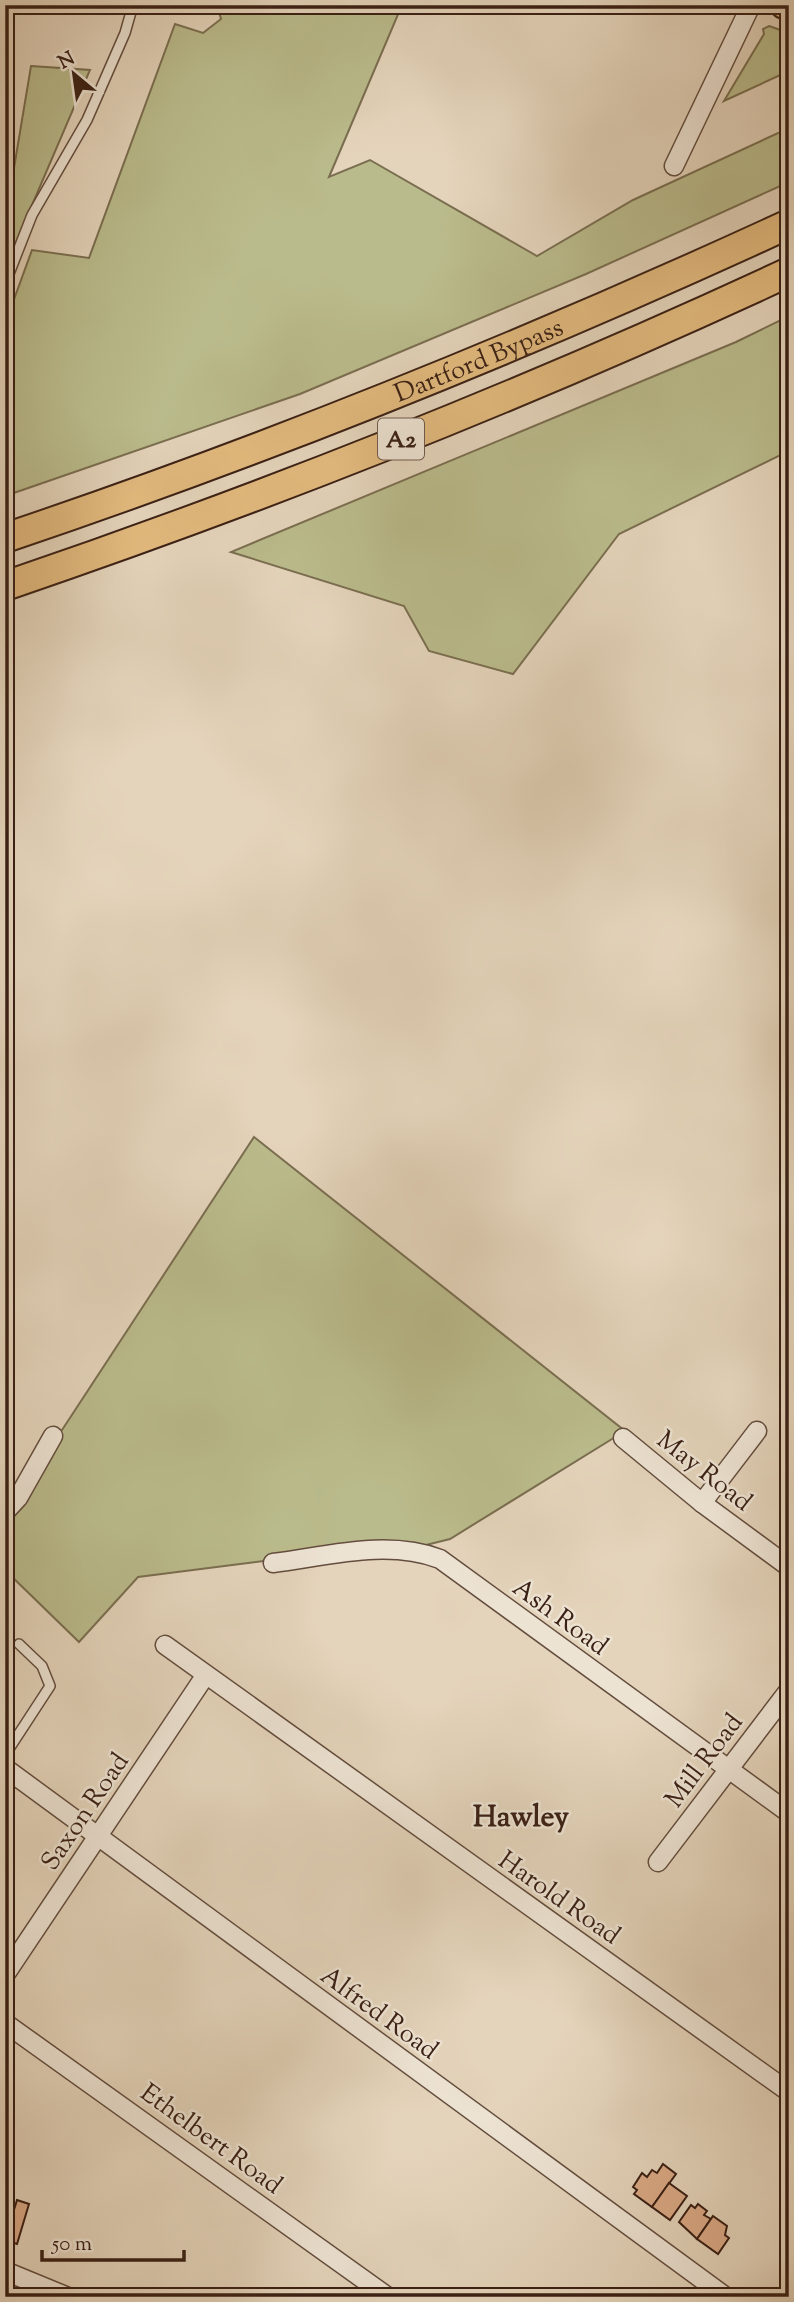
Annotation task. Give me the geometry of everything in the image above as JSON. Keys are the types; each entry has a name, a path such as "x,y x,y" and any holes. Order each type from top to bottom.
{"highway":[{"name":"Dartford Bypass","path":"5,538 121,499 453,372 615,303 789,224"},
{"name":"Dartford Bypass","path":"5,586 144,539 474,411 640,341 789,272"}],"street":[{"path":"674,166 751,5"},
{"path":"702,1503 757,1431"},
{"path":"5,1512 18,1498 53,1436"},
{"name":"May Road","path":"623,1438 702,1503 789,1567"},
{"name":"Ash Road","path":"273,1563 384,1549 416,1550 440,1559 789,1813"},
{"name":"Harold Road","path":"165,1645 789,2092"},
{"name":"Saxon Road","path":"5,1975 205,1676"},
{"name":"Mill Road","path":"658,1862 789,1690"},
{"name":"Alfred Road","path":"5,1768 726,2297"},
{"name":"Ethelbert Road","path":"5,2023 388,2297"},
{"path":"5,2271 68,2297"}],"lane":[{"path":"5,284 32,215 88,120 125,33 133,5"},
{"path":"5,1755 50,1686 42,1666 19,1644"}],"green space":[{"path":"217,5 402,5 329,177 370,160 537,256 633,200 789,128 789,182 586,274 300,394 5,496 5,324 32,250 89,258 175,24 203,33 221,19"},
{"path":"769,26 789,33 789,71 724,101 764,34 763,29"},
{"path":"31,66 90,70 5,268 5,197 14,168"},
{"path":"789,316 789,451 619,534 513,674 429,651 404,606 231,552 736,342"},
{"path":"254,1137 625,1431 450,1539 414,1548 381,1546 138,1577 79,1642 5,1570 5,1517"}],"building":[{"path":"663,2164 676,2174 652,2207 634,2194 637,2190 633,2187 642,2173 647,2177 652,2170 657,2173"},
{"path":"669,2183 687,2196 670,2220 652,2207"},
{"path":"17,2200 29,2204 17,2244 5,2240 5,2210 13,2213"},
{"path":"698,2204 707,2211 704,2215 711,2219 697,2239 679,2222 691,2205 695,2208"},
{"path":"713,2216 727,2226 725,2235 729,2238 718,2254 697,2239"}],"district":[{"name":"Hawley","path":"521,1816"}]}
